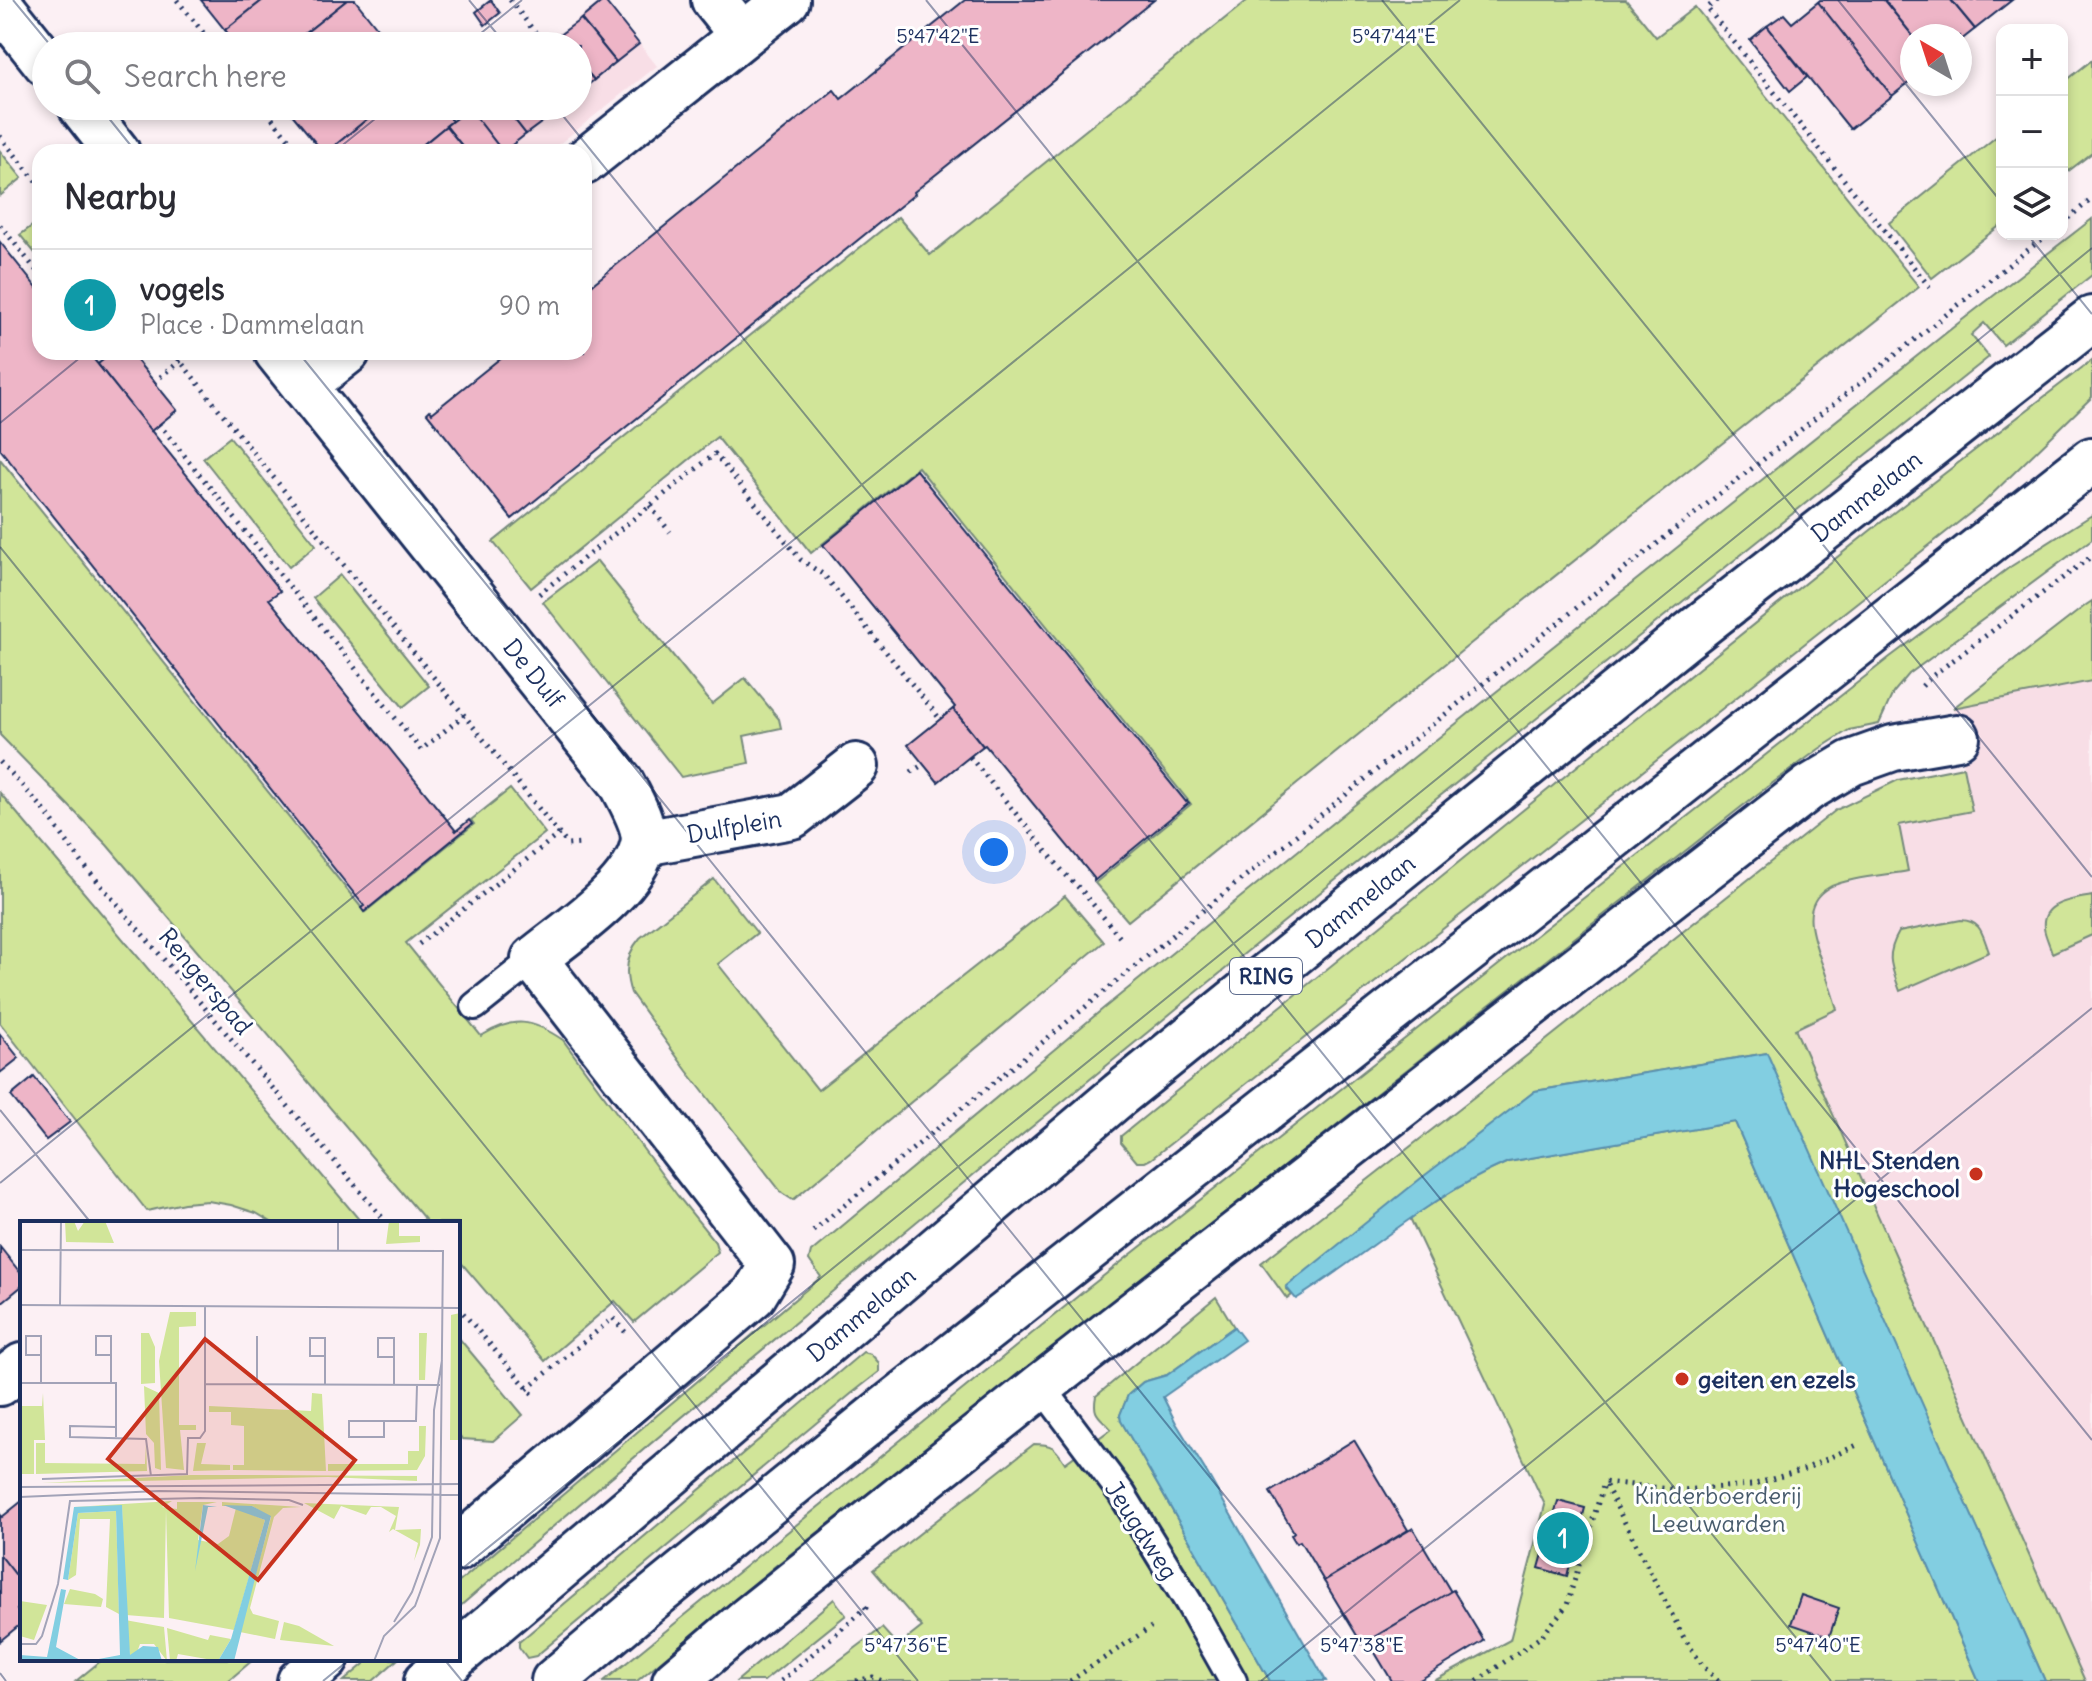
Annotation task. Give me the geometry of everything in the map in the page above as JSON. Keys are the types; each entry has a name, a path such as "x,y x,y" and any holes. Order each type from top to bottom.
{"street":[{"path":"714,0 742,35"},
{"path":"592,156 787,0"},
{"path":"0,5 32,45"},
{"path":"92,120 111,144"},
{"name":"Dammelaan","path":"460,1652 1120,1094 1681,641 2092,319"},
{"name":"De Dulf","path":"283,360 621,782 637,812 644,843"},
{"path":"304,386 337,360"},
{"path":"554,1681 887,1407 2092,460"},
{"path":"675,1681 1041,1386 1809,788 1851,763 1893,748 1957,737"},
{"name":"Dulfplein","path":"644,843 792,816 856,766"},
{"path":"465,1528 754,1295 772,1265 534,959 608,899 629,875 644,843"},
{"path":"0,1383 20,1368"},
{"path":"300,1681 324,1661"},
{"path":"427,1681 451,1661"}],"lane":[{"path":"475,1006 534,959"},
{"name":"Jeugdweg","path":"1041,1386 1122,1494 1233,1681"}],"path":[{"path":"177,0 203,32"},
{"path":"511,1 520,0"},
{"path":"1717,0 1707,8 1932,290"},
{"path":"511,1 535,32"},
{"path":"273,120 293,144"},
{"path":"0,136 32,176"},
{"path":"2068,218 2092,199"},
{"path":"0,225 32,265"},
{"path":"772,1265 1581,603 2040,240"},
{"path":"154,382 180,361 568,845 644,843"},
{"path":"159,424 421,750 464,715"},
{"path":"497,627 715,454 801,560 824,575 940,719"},
{"path":"650,506 670,532"},
{"path":"1893,748 1912,697 1932,676 2092,556"},
{"path":"970,757 1122,940"},
{"name":"Rengerspad","path":"0,762 42,807 83,864 385,1221"},
{"path":"419,944 559,834"},
{"path":"460,1309 536,1398"},
{"path":"527,1389 613,1318 633,1342"},
{"path":"1604,1482 1681,1490 1752,1485 1805,1469 1857,1445"},
{"path":"1477,1681 1542,1636 1567,1605 1604,1482"},
{"path":"1604,1482 1683,1636 1703,1666 1718,1681"},
{"path":"1070,1681 1189,1603"},
{"path":"781,1681 849,1623"},
{"path":"856,1681 873,1677 882,1681"}],"shaded area":[{"path":"605,0 657,66 592,118 592,32 562,32"},
{"path":"453,120 589,120 559,144 423,144"},
{"name":"NHL Stenden Hogeschool","path":"2092,681 2092,1681 2085,1681 1795,1029 1837,1009 1811,932 1810,916 1814,901 1828,888 1843,883 1908,871 1899,825 1972,811 1953,708"}],"green space":[{"path":"1248,0 1626,0 1656,37 1695,7 1919,287 1128,921 1095,883 1191,804 918,467 811,553 717,437 531,588 493,542 898,217 930,255"},
{"path":"2092,60 2092,153 2068,171 2068,96 2068,79"},
{"path":"1996,137 1996,229 1932,278 1889,223"},
{"path":"0,151 22,178 0,196"},
{"path":"2092,219 2092,275 2003,345 1984,323 1971,335 1989,357 1026,1132 460,1606 460,1581 821,1277 809,1260 811,1252 1104,1008 1373,790"},
{"path":"32,226 32,249 20,235"},
{"path":"2092,360 2092,397 1983,503 1151,1159 1137,1162 1121,1143 1121,1136 1602,746 1871,530"},
{"path":"230,437 316,545 289,567 203,458"},
{"path":"0,459 365,912 474,824 471,820 510,789 545,833 406,943 481,1036 503,1025 523,1023 542,1028 563,1040 715,1242 718,1252 634,1322 615,1301 545,1361 460,1261 460,1221 426,1221 107,845 0,735"},
{"path":"2092,515 2092,539 1909,674 1893,693 1879,724 1849,730 1759,793 774,1567 637,1681 604,1681 1083,1292 1890,657 2010,567"},
{"path":"597,561 712,704 745,678 779,719 781,728 744,736 749,763 681,777 543,602"},
{"path":"340,575 429,686 403,707 313,598"},
{"path":"2092,601 2092,681 1953,708 2086,605"},
{"path":"1963,767 1972,811 1899,825 1908,871 1856,879 1828,888 1819,895 1811,912 1812,932 1837,1009 1795,1029 2085,1681 2045,1681 1766,1053 1535,1091 1286,1288 1292,1295 1287,1299 1261,1263 1836,810 1898,780"},
{"path":"0,793 360,1221 270,1221 256,1213 208,1201 147,1211 0,1023"},
{"path":"714,879 757,933 718,964 818,1090 1065,896 1104,942 793,1200 782,1193 687,1071 629,986 629,957 635,944"},
{"path":"2092,896 2092,935 2052,953 2044,928 2048,912 2060,903"},
{"path":"1961,920 1977,926 1989,952 1900,991 1891,961 1892,948 1899,932"},
{"name":"Kinderboerderij Leeuwarden","path":"1735,1122 1979,1681 1434,1681 1510,1640 1545,1505 1410,1218 1475,1177 1508,1162"},
{"path":"1216,1297 1234,1327 1167,1375 1143,1382 1128,1395 1120,1415 1270,1681 812,1681 882,1628 898,1646 922,1627 873,1570 1034,1444 1053,1448 1065,1463 1111,1429 1096,1412 1096,1396"},
{"path":"460,1339 523,1415 493,1441 462,1439"},
{"path":"863,1352 871,1354 879,1363 879,1372 536,1656 527,1658 519,1642"},
{"path":"834,1599 846,1615 764,1681 737,1681"},
{"path":"101,1661 252,1661 228,1681 76,1681"},
{"path":"368,1661 396,1661 373,1681 344,1681"}],"water":[{"path":"1767,1053 2045,1681 1979,1681 1735,1122 1508,1162 1425,1208 1296,1299 1286,1287 1535,1091"},
{"path":"1234,1327 1244,1340 1163,1397 1326,1681 1270,1681 1121,1421 1120,1415 1128,1395 1143,1382 1167,1375"}],"building":[{"path":"201,0 263,0 225,30"},
{"path":"263,0 347,0 307,32 225,30"},
{"path":"347,0 355,0 380,32 307,32"},
{"path":"491,0 500,13 485,25 476,12"},
{"path":"604,0 639,44 616,62 581,19"},
{"path":"965,0 1154,0 512,519 427,413 430,410 432,413 498,360 592,360 592,285 834,90 841,99"},
{"path":"1884,0 1903,24 1900,24 1900,90 1892,96 1818,2"},
{"path":"1884,0 1951,0 1971,24 1903,24"},
{"path":"1951,0 2012,0 1975,29"},
{"path":"1818,2 1892,96 1850,129 1767,26 1784,14 1792,23"},
{"path":"581,19 592,32 563,32"},
{"path":"1767,26 1807,77 1790,91 1750,40"},
{"path":"592,33 616,62 594,80 592,78"},
{"path":"297,120 366,120 337,144 316,144"},
{"path":"366,120 452,121 424,144 337,144"},
{"path":"454,120 478,120 497,144 461,144 446,126"},
{"path":"478,120 515,120 526,134 513,144 497,144"},
{"path":"515,120 545,120 526,134"},
{"path":"446,126 461,144 424,144"},
{"path":"0,242 32,282 32,360 94,360 280,591 269,599 456,831 469,820 472,824 364,912 361,908 364,906 0,449"},
{"path":"103,360 136,360 177,410 151,431 98,364"},
{"path":"916,470 1189,803 1094,881 823,545"},
{"path":"953,709 983,746 938,782 908,745"},
{"path":"0,1034 19,1058 0,1073"},
{"path":"34,1077 70,1122 46,1140 11,1096"},
{"path":"0,1247 20,1272 20,1288 0,1304"},
{"path":"1354,1440 1408,1530 1324,1581 1300,1541 1296,1543 1291,1535 1294,1532 1270,1492"},
{"path":"1558,1501 1585,1508 1567,1576 1539,1568"},
{"path":"20,1503 20,1580 0,1555 0,1514 2,1517"},
{"path":"1413,1528 1451,1592 1362,1644 1324,1581"},
{"path":"0,1555 20,1580 20,1608 17,1610 20,1625 0,1641"},
{"path":"1453,1590 1484,1641 1418,1681 1392,1681 1368,1641"},
{"path":"1801,1595 1839,1608 1829,1637 1791,1624"}],"place":[{"name":"NHL Stenden Hogeschool","path":"1976,1174"},
{"name":"geiten en ezels","path":"1682,1379"},
{"name":"vogels","path":"1563,1538"}]}
